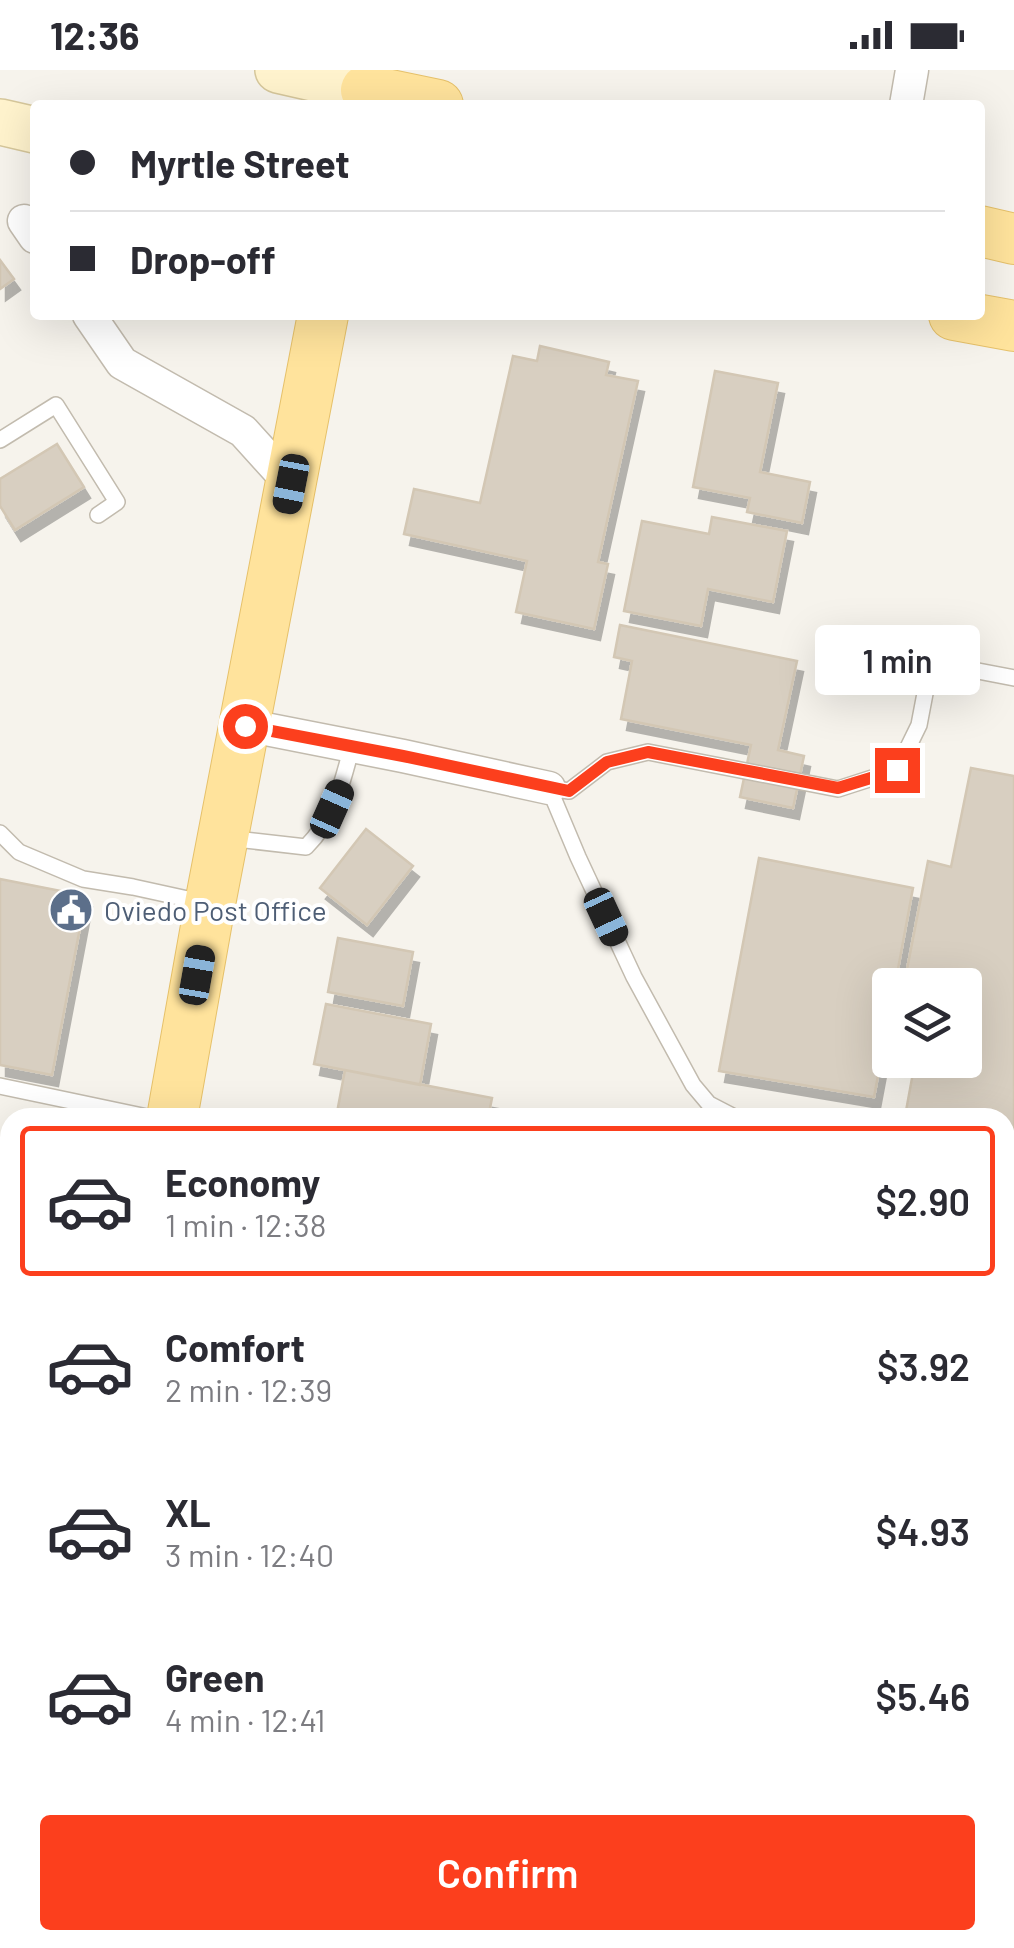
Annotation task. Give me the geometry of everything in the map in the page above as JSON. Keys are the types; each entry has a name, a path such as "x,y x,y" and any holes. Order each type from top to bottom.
{"main road":[{"path":"278,70 417,100"},
{"path":"0,122 30,129"},
{"path":"985,232 1014,239"},
{"path":"174,1108 322,320"},
{"path":"981,320 1014,326"}],"street":[{"path":"907,100 912,70"},
{"path":"92,320 122,363 242,430 291,484"},
{"path":"245,726 549,788"}],"lane":[{"path":"0,440 56,405 117,502 98,514"},
{"path":"549,788 569,791 607,762 648,752 838,788 897,770 920,725 931,662 1014,678"},
{"path":"223,837 306,847 322,831 352,746"},
{"path":"549,788 634,977 693,1084 717,1108"},
{"path":"0,833 19,852 84,879 210,904"},
{"path":"0,1086 104,1108"}],"building":[{"path":"0,260 14,279 0,289"},
{"path":"540,346 609,362 606,375 638,381 598,562 608,564 594,629 516,612 527,561 404,534 414,489 480,503 513,356 537,361"},
{"path":"715,371 778,383 760,472 810,482 802,523 747,512 750,498 693,487"},
{"path":"57,444 84,487 15,530 0,506 0,479"},
{"path":"712,517 787,531 773,602 708,589 701,626 624,611 642,521 709,534"},
{"path":"620,625 797,661 778,750 804,756 793,808 740,797 751,745 621,719 632,661 614,657"},
{"path":"971,768 1014,776 1014,1108 907,1108 912,1078 982,1078 982,968 907,968 928,861 951,867"},
{"path":"366,829 413,866 367,925 320,888"},
{"path":"759,858 913,888 898,968 872,968 872,1078 878,1078 874,1097 719,1071"},
{"path":"0,879 86,896 52,1075 0,1065"},
{"path":"338,938 413,952 403,1006 328,992"},
{"path":"326,1004 431,1024 420,1085 314,1064"},
{"path":"345,1070 492,1098 490,1108 338,1108"}],"place":[{"name":"Oviedo Post Office","path":"71,910"}],"route":[{"path":"245,726 569,791 607,762 648,752 838,788 897,770"}]}
